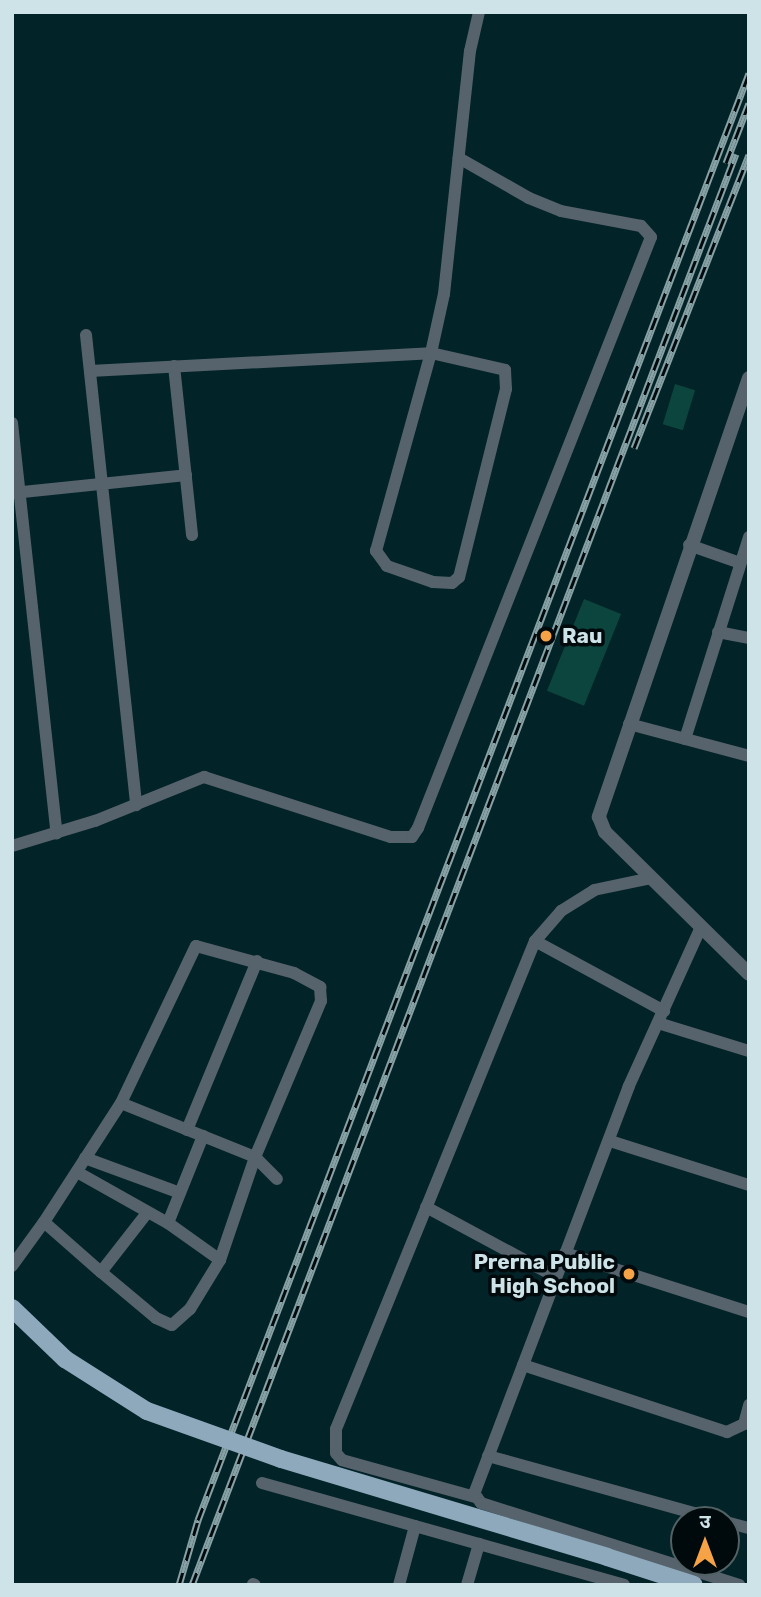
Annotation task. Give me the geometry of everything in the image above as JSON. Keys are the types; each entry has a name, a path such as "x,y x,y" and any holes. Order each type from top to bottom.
{"main road":[{"path":"12,1308 65,1359 147,1411 281,1459 694,1585"}],"street":[{"path":"90,371 431,353 496,365 508,377 463,566 452,583 443,584 387,566 376,551 431,353 451,251 470,51 479,12"},
{"path":"12,846 57,834 213,778 391,837 412,837 418,828 651,237 641,226 561,211 529,198 459,158"},
{"path":"86,335 136,805"},
{"path":"174,366 192,535"},
{"path":"749,378 689,545 599,817 606,832 749,974"},
{"path":"12,423 16,492 57,834"},
{"path":"16,492 186,475"},
{"path":"685,739 718,632 742,570 749,537"},
{"path":"689,545 742,570"},
{"path":"718,632 749,638"},
{"path":"629,724 749,756"},
{"path":"651,878 583,895 561,911 535,941 334,1441 342,1460 475,1497 481,1503 739,1585"},
{"path":"475,1497 565,1253 661,1017 701,927"},
{"path":"535,941 661,1017 749,1051"},
{"path":"12,1266 44,1222 121,1103 191,951 203,946 257,961 313,981 320,987 321,1001 255,1157 220,1261 190,1310 172,1325 156,1318 44,1222"},
{"path":"187,1129 257,961"},
{"path":"121,1103 255,1157 276,1179"},
{"path":"168,1223 203,1136"},
{"path":"610,1140 749,1185"},
{"path":"85,1158 180,1193"},
{"path":"77,1172 168,1223 220,1261"},
{"path":"426,1207 556,1277"},
{"path":"101,1272 147,1213"},
{"path":"565,1253 749,1312"},
{"path":"523,1365 727,1432 744,1424 749,1405"},
{"path":"488,1456 670,1506"},
{"path":"262,1483 624,1585"},
{"path":"400,1585 415,1526"},
{"path":"467,1585 479,1544"}],"building":[{"path":"675,384 695,390 683,430 663,424"},
{"path":"584,599 621,614 584,706 547,691"}],"railway":[{"path":"179,1585 198,1520 749,73"},
{"path":"726,163 749,103"},
{"path":"192,1585 736,154"},
{"path":"634,448 749,155"}],"place":[{"name":"Rau","path":"546,636"},
{"name":"Prerna Public High School","path":"629,1274"}]}
